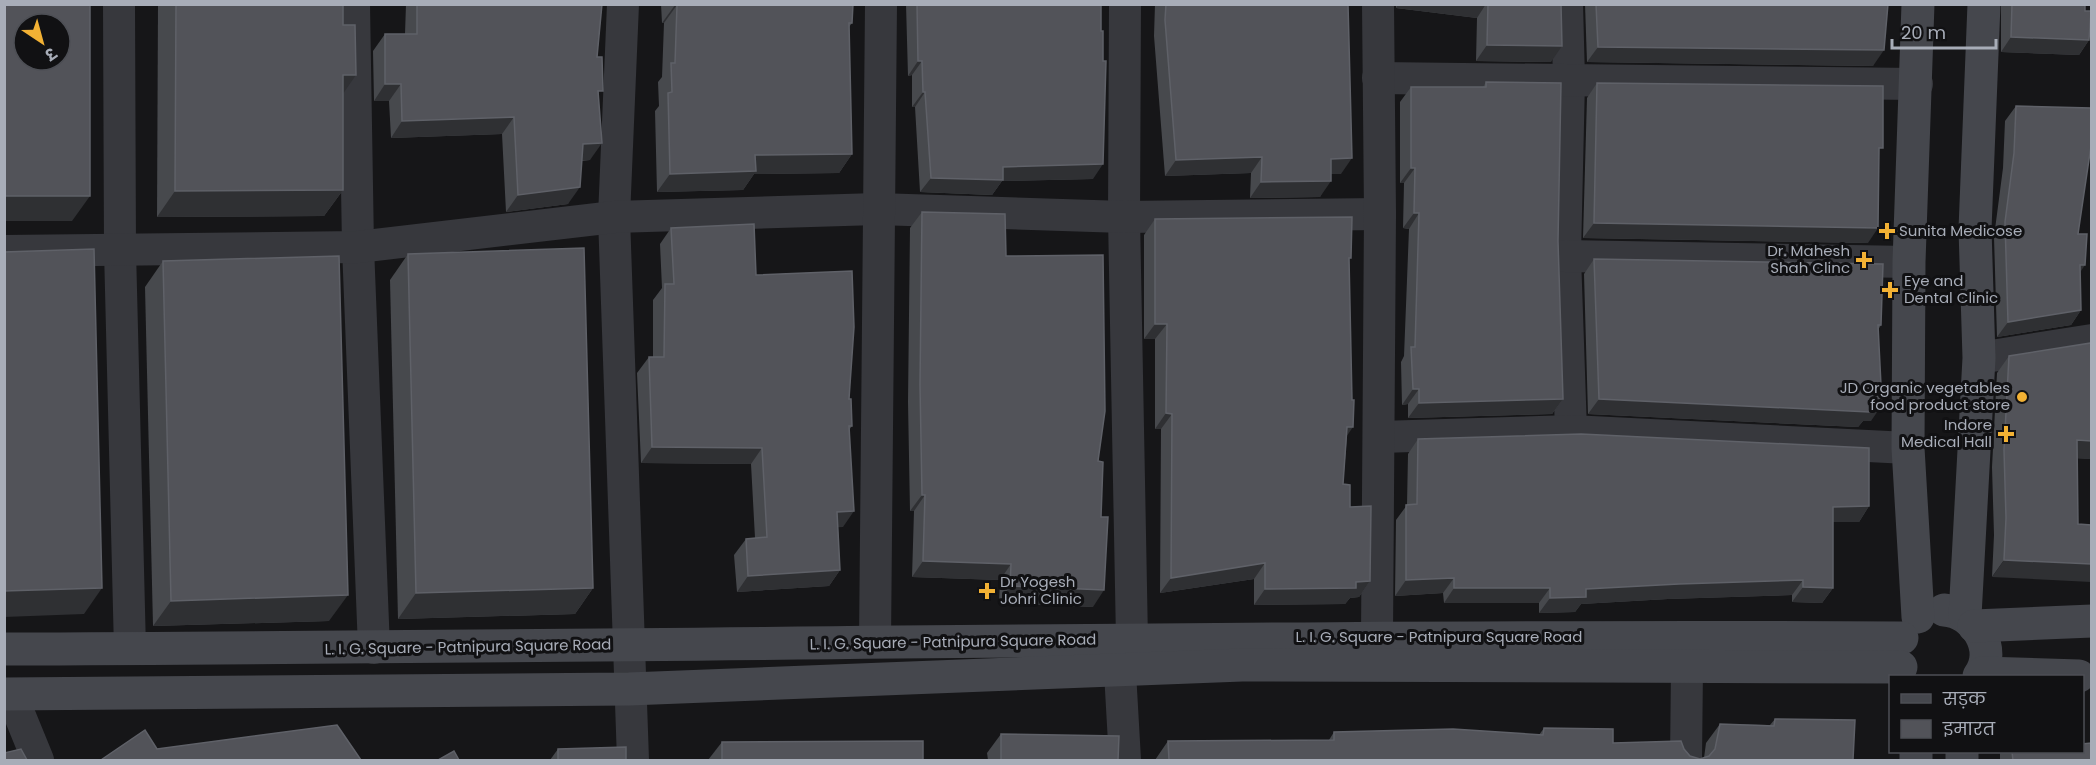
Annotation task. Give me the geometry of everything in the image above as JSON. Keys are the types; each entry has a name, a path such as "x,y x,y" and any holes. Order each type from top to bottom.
{"main road":[{"path":"1907,650 1909,262 1918,4"},
{"path":"1969,621 1979,358 1975,229 1984,4"},
{"path":"1907,650 1947,610 1969,621 1983,636 1986,648 1980,675"},
{"path":"1969,621 2091,621"},
{"name":"L. I. G. Square - Patnipura Square Road","path":"4,649 374,648 1377,636 1907,650"},
{"name":"L. I. G. Square - Patnipura Square Road","path":"8,694 629,689 1120,672 1242,665 1687,668 1907,650"}],"street":[{"path":"120,4 120,250 130,649"},
{"path":"354,4 358,247 374,648"},
{"path":"623,4 614,217 633,760"},
{"path":"876,642 877,209 881,4"},
{"path":"1125,4 1124,217 1132,640"},
{"path":"1377,636 1380,436 1378,4"},
{"path":"1567,4 1569,80 1565,256 1571,431"},
{"path":"1377,78 1917,84"},
{"path":"4,251 358,247 614,217 877,209 1124,217 1380,214"},
{"path":"1565,256 1909,262"},
{"path":"1979,358 2091,340"},
{"path":"1380,436 1571,431 1908,448"},
{"path":"1686,760 1687,668"},
{"path":"1120,672 1125,760"},
{"path":"8,694 38,760"}],"building":[{"path":"4,4 90,4 90,196 4,196"},
{"path":"176,4 343,4 343,25 355,25 356,75 343,75 343,190 175,191"},
{"path":"417,4 602,4 597,57 602,57 603,91 598,91 602,143 583,144 580,187 518,195 514,117 402,121 401,84 385,84 385,34 417,34"},
{"path":"675,4 853,4 852,23 849,23 852,154 755,155 756,171 670,174 668,93 672,92 671,63 675,63 677,5"},
{"path":"917,4 1101,4 1103,61 1106,61 1103,164 1003,167 1003,180 931,178 922,61 918,61"},
{"path":"1166,4 1348,4 1352,158 1331,159 1331,181 1261,182 1262,157 1176,160 1165,20"},
{"path":"1488,4 1561,4 1562,46 1487,45"},
{"path":"1596,4 1888,4 1884,50 1598,47"},
{"path":"2012,4 2085,4 2085,11 2091,11 2089,40 2011,37"},
{"path":"1486,82 1561,83 1558,241 1563,399 1419,403 1419,389 1413,389 1411,347 1415,347 1419,213 1414,213 1415,168 1411,168 1411,87 1486,87"},
{"path":"1597,83 1883,86 1883,148 1879,148 1878,228 1594,223"},
{"path":"2016,106 2091,108 2091,146 2078,234 2087,234 2085,265 2080,265 2081,310 2008,322 2005,222 2014,153"},
{"path":"922,212 1005,214 1006,256 1103,255 1105,411 1098,461 1103,462 1101,517 1108,517 1104,590 1010,586 1011,564 923,561 925,495 922,495 920,385"},
{"path":"1352,217 1351,258 1349,258 1352,400 1354,400 1353,427 1347,427 1343,484 1350,485 1350,507 1371,506 1370,581 1356,582 1356,588 1265,589 1265,563 1171,578 1172,414 1166,413 1167,324 1155,324 1155,219"},
{"path":"754,224 756,275 852,271 854,327 849,399 851,399 852,426 849,426 854,511 837,512 840,570 748,576 746,539 767,537 762,448 652,447 649,357 664,357 665,284 674,284 671,228"},
{"path":"584,248 593,588 416,593 408,254"},
{"path":"94,249 102,588 4,591 4,252"},
{"path":"339,256 348,595 171,601 163,261"},
{"path":"1594,259 1883,264 1881,325 1878,325 1882,405 1869,407 1869,412 1599,399"},
{"path":"2091,343 2091,441 2077,440 2078,524 2091,525 2091,564 2004,560 2006,518 2004,450 2009,356"},
{"path":"1581,434 1869,448 1869,506 1833,507 1833,588 1803,587 1803,580 1679,584 1586,589 1586,597 1550,598 1550,588 1454,588 1454,578 1406,580 1406,505 1417,504 1418,439"},
{"path":"1775,719 1855,720 1853,760 1169,760 1168,741 1334,740 1334,732 1453,729 1543,735 1544,728 1613,729 1613,743 1681,741 1690,756 1700,759 1709,756 1715,749 1720,724 1774,726"},
{"path":"337,725 361,760 101,760 145,730 157,749"},
{"path":"1001,734 1119,736 1118,760 1001,760"},
{"path":"923,741 923,760 722,760 722,742"},
{"path":"2091,743 2091,760 2013,760 2012,753 2084,753 2084,744"},
{"path":"626,747 626,760 558,760 558,749"},
{"path":"21,749 27,760 4,760 4,753"},
{"path":"454,751 459,760 438,760"}],"place":[{"name":"Sunita Medicose","path":"1887,231"},
{"name":"Dr. Mahesh Shah Clinc","path":"1864,260"},
{"name":"Eye and Dental Clinic","path":"1890,290"},
{"name":"JD Organic vegetables food product store","path":"2022,397"},
{"name":"Indore Medical Hall","path":"2006,434"},
{"name":"Dr Yogesh Johri Clinic","path":"987,591"}]}
